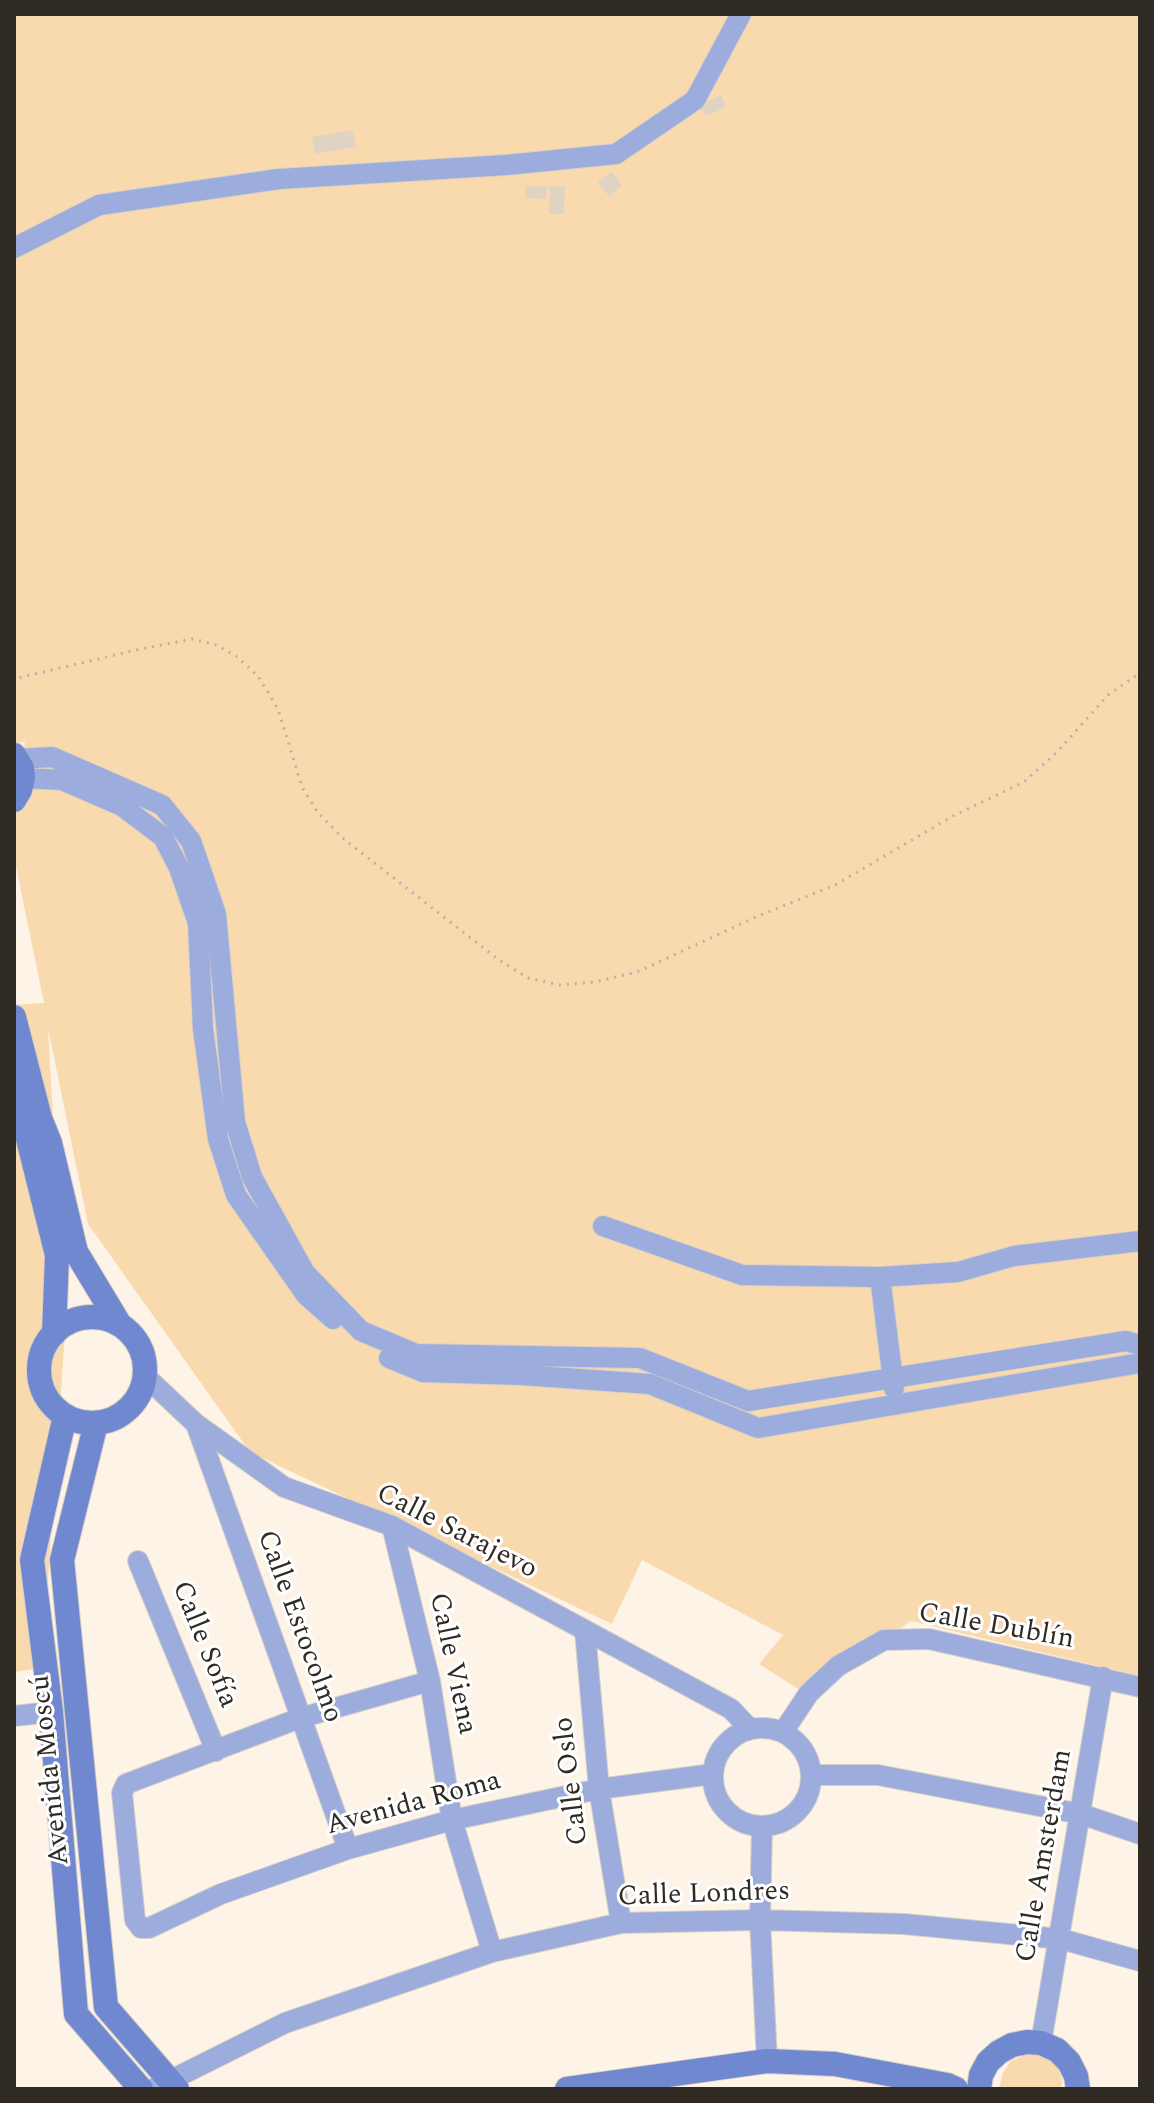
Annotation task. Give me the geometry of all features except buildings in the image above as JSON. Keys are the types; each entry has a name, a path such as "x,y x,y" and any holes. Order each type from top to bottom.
{"street":[{"path":"14,248 99,205 279,179 506,165 616,154 695,100 741,14"},
{"path":"17,773 62,780 122,806 163,837 179,868 210,953 235,1122 252,1177 305,1273 361,1331 416,1354 650,1384 758,1428 1140,1363"},
{"path":"210,953 203,1029 218,1139 236,1195 306,1295 367,1348 423,1372 503,1364 640,1358 748,1401 1126,1341 1140,1345"},
{"path":"14,1017 32,1121 66,1254 54,1334"},
{"path":"14,1083 32,1121"},
{"path":"218,1139 239,1136"},
{"path":"603,1226 742,1275 880,1277 958,1272 1014,1256 1140,1241"},
{"path":"66,1254 120,1325"},
{"path":"880,1277 897,1404"},
{"path":"87,1317 104,1318 120,1325 132,1334 140,1347 145,1376 140,1394 129,1408 114,1419 96,1423 80,1422 65,1416 52,1406 43,1392 39,1376 40,1359 46,1344 71,1321 87,1317"},
{"name":"Calle Sarajevo","path":"145,1376 196,1424 284,1487 392,1526 731,1709 750,1729"},
{"name":"Avenida Moscú","path":"65,1416 32,1560 51,1712 76,2014 141,2089"},
{"name":"Avenida Moscú","path":"96,1423 62,1560 106,2007 166,2086"},
{"name":"Calle Estocolmo","path":"196,1424 348,1849"},
{"name":"Calle Viena","path":"392,1526 430,1681 452,1820 492,1952"},
{"name":"Calle Sofía","path":"138,1561 216,1751"},
{"name":"Calle Oslo","path":"585,1631 599,1789 621,1923"},
{"name":"Calle Dublín","path":"783,1732 809,1693 838,1666 884,1640 929,1639 1140,1687"},
{"name":"Calle Amsterdam","path":"1041,2043 1103,1677"},
{"path":"216,1751 300,1718 430,1681"},
{"path":"14,1716 51,1712"},
{"path":"766,1727 783,1732 803,1749 812,1775 810,1791 792,1817 762,1827 746,1824 721,1805 714,1790 716,1759 724,1745 750,1729 766,1727"},
{"name":"Avenida Roma","path":"216,1751 126,1784 122,1793 135,1920 141,1928 149,1928 221,1894 348,1849 452,1820 599,1789 713,1774"},
{"path":"812,1775 878,1775 1081,1814 1140,1834"},
{"path":"762,1827 760,1920 767,2061"},
{"path":"67,1917 98,1912"},
{"name":"Calle Londres","path":"166,2086 285,2023 492,1952 621,1923 760,1920 904,1924 1061,1939 1140,1961"},
{"path":"567,2089 621,2086 767,2061 835,2064 952,2087 980,2082 988,2062 1012,2045 1027,2042 1041,2043 1057,2050 1069,2062 1078,2089"}],"path":[{"path":"14,683 18,678 192,639 214,644 236,656 258,676 278,709 302,787 318,813 345,840 499,960 528,978 559,985 594,982 637,972 835,885 953,816 1024,782 1057,752 1108,695 1140,673"}],"shaded area":[{"path":"14,14 1140,14 1140,1676 911,1621 806,1694 759,1664 783,1635 642,1560 612,1624 250,1452 88,1224 48,1028 65,1333 47,1595 53,1666 14,1672 14,1005 44,1003 14,857 14,797 25,742 14,743"},
{"path":"1033,2052 1052,2060 1062,2080 1061,2089 999,2089 1003,2073 1011,2061"}]}
